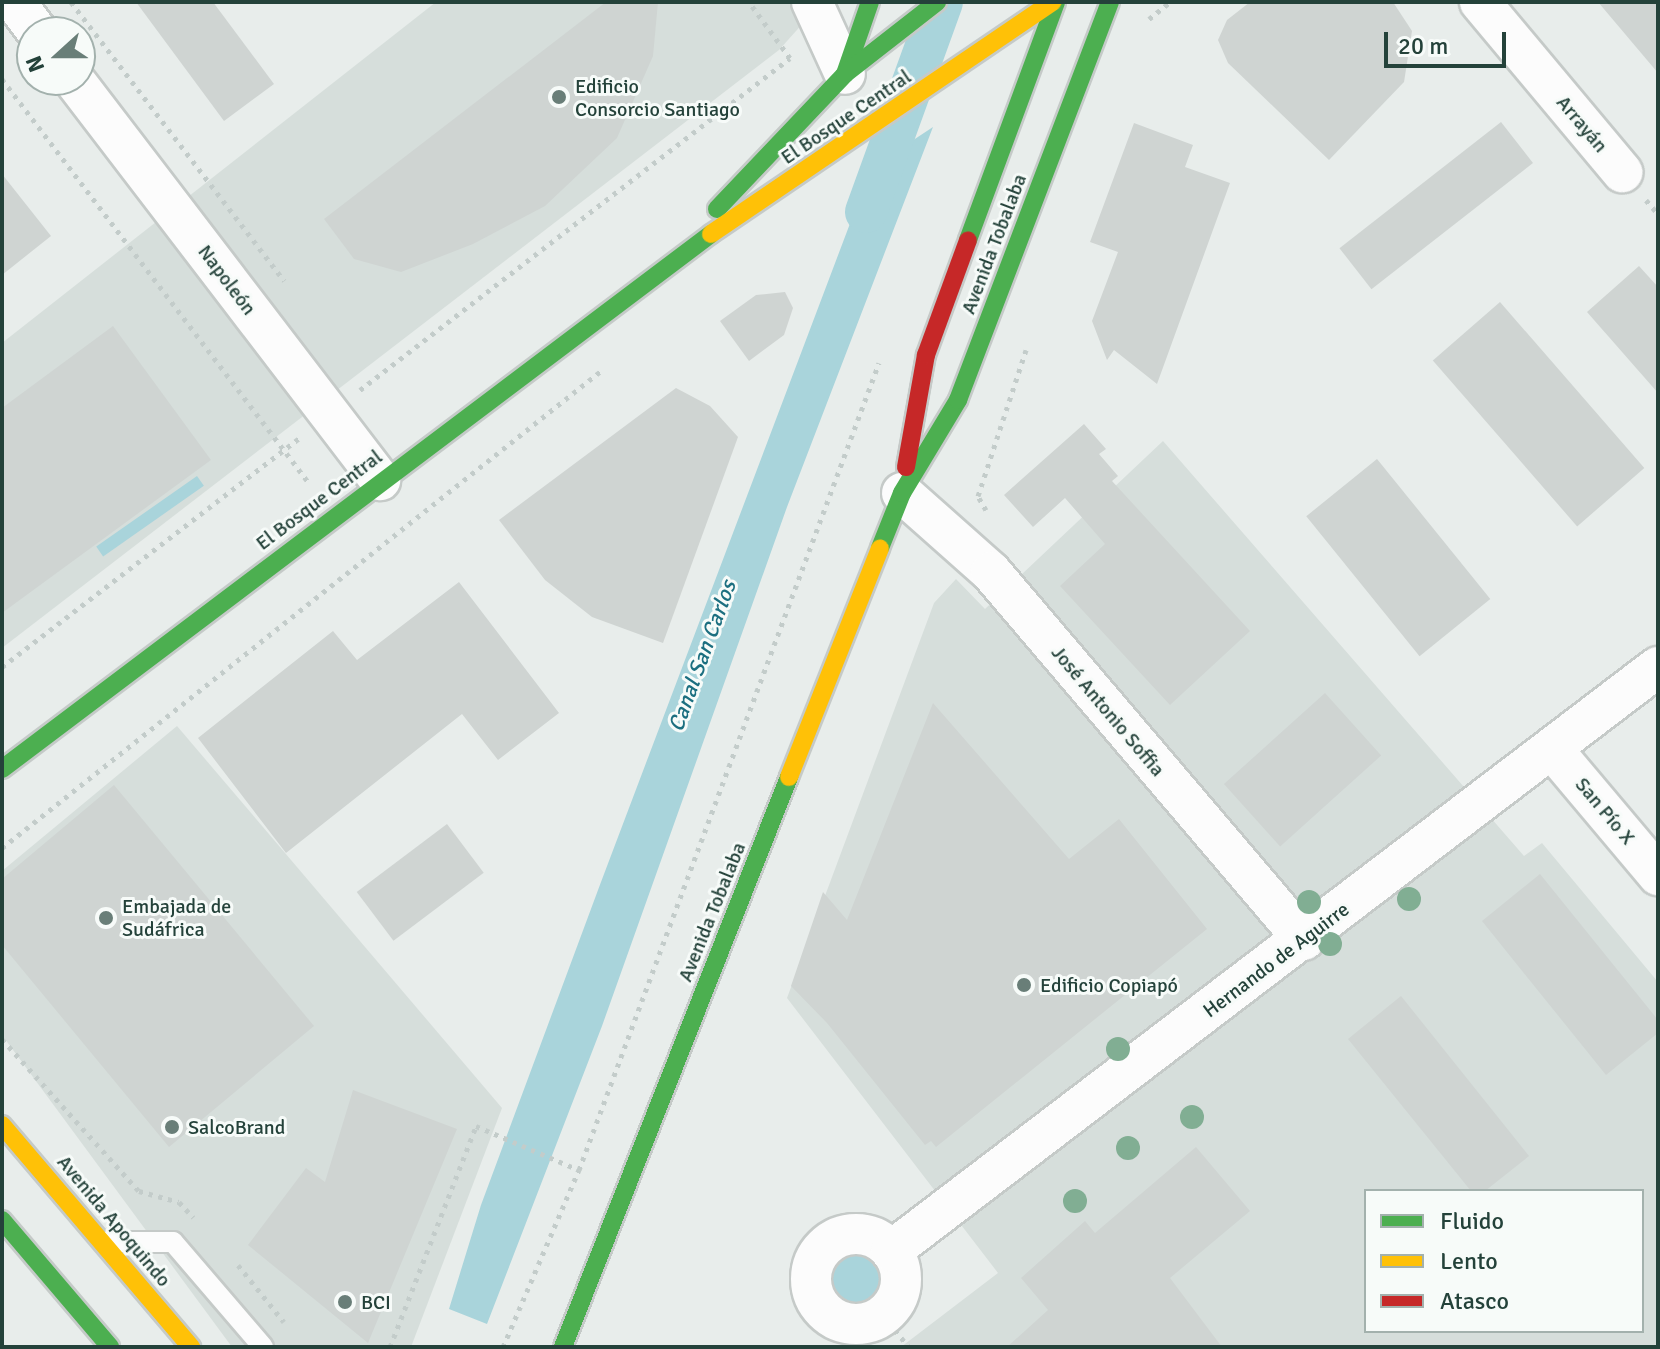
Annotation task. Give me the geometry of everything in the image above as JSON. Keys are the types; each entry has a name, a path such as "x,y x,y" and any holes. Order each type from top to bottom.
{"main road":[{"path":"805,172 870,2"},
{"name":"El Bosque Central","path":"663,266 845,74 937,2"},
{"name":"El Bosque Central","path":"2,769 663,266 1054,2"},
{"name":"Avenida Tobalaba","path":"902,493 926,355 1054,2"},
{"name":"Avenida Tobalaba","path":"563,1347 902,493 958,400 1110,2"},
{"name":"Avenida Apoquindo","path":"2,1125 191,1347"},
{"path":"2,1220 110,1347"}],"street":[{"path":"812,2 845,74"},
{"name":"Arrayán","path":"1480,2 1622,172"},
{"name":"Napoleón","path":"86,96 380,480"},
{"name":"José Antonio Soffia","path":"902,493 991,572 1304,940"},
{"name":"Hernando de Aguirre","path":"891,1251 1304,940 1658,667"},
{"name":"San Pío X","path":"1552,749 1658,875"}],"lane":[{"path":"103,1242 173,1242 263,1347"}],"path":[{"path":"71,2 288,288"},
{"path":"2,667 790,58 749,2"},
{"path":"1145,22 1170,2"},
{"path":"2,79 365,557"},
{"path":"992,521 978,496 1027,347"},
{"path":"503,1347 579,1170 883,351"},
{"path":"2,848 615,360"},
{"path":"355,375 373,398"},
{"path":"2,1039 139,1191 179,1202 200,1224"},
{"path":"390,1347 476,1126 579,1170"},
{"path":"231,1257 282,1313 288,1336"},
{"path":"895,1330 909,1347"}],"shaded area":[{"path":"436,2 822,2 779,50 2,648 2,343"},
{"path":"1163,441 1524,856 1542,843 1658,982 1658,1347 901,1347 998,1273 787,998 934,603 956,579 985,609"},
{"path":"177,726 502,1108 411,1347 232,1347 2,1035 2,871"}],"water":[{"path":"933,127 787,507 602,1026 487,1324 449,1309 481,1205 601,882 871,168"},
{"path":"197,476 204,486 103,556 96,547"},
{"path":"854,1251 876,1260 885,1282 876,1304 854,1313 832,1304 823,1282 832,1260"}],"building":[{"path":"136,2 213,2 274,84 224,121"},
{"name":"Edificio Consorcio Santiago","path":"606,2 658,2 653,56 617,138 545,206 473,244 401,272 354,259 324,219"},
{"path":"1250,2 1393,2 1412,31 1404,82 1329,160 1228,63 1218,40 1227,20"},
{"path":"1598,2 1658,2 1658,73"},
{"path":"1501,122 1533,163 1371,289 1339,248"},
{"path":"1134,123 1193,145 1185,167 1230,183 1157,384 1114,350 1107,360 1092,321 1118,252 1090,242"},
{"path":"2,174 51,236 2,275"},
{"path":"1639,266 1658,287 1658,393 1587,312"},
{"path":"785,292 793,308 784,335 749,361 720,321 756,295"},
{"path":"1500,302 1644,468 1577,526 1433,360"},
{"path":"113,326 211,460 2,613 2,408"},
{"path":"676,388 710,406 738,437 663,643 592,617 545,580 499,520"},
{"path":"1084,424 1106,449 1099,454 1118,476 1112,481 1250,631 1170,705 1060,586 1105,544 1065,498 1033,527 1004,495"},
{"path":"1377,459 1490,599 1420,656 1306,516"},
{"path":"459,582 559,713 498,760 462,714 286,853 198,738 333,631 357,660"},
{"path":"1325,693 1381,755 1280,846 1224,784"},
{"path":"933,703 1069,859 1119,819 1207,929 936,1147 931,1141 925,1145 827,1023 791,986 823,892 847,920"},
{"path":"114,785 314,1026 169,1147 2,945 2,879"},
{"path":"447,824 484,873 393,941 357,892"},
{"path":"1540,874 1658,1020 1658,1033 1606,1075 1482,921"},
{"path":"1401,996 1529,1156 1488,1189 1469,1189 1348,1039"},
{"path":"353,1090 457,1129 368,1343 248,1245 306,1168 325,1182"},
{"path":"1196,1147 1250,1211 1170,1278 1222,1347 1007,1347 1048,1310 1021,1278 1085,1221 1095,1233"}],"waterway":[{"name":"Canal San Carlos","path":"866,212 942,2"}],"traffic: fast":[{"path":"845,74 870,2"},
{"path":"717,209 845,74 937,2"},
{"path":"968,240 1056,2"},
{"path":"880,548 902,493 958,400 1110,2"},
{"path":"2,769 711,234"},
{"path":"563,1347 789,777"},
{"path":"2,1220 110,1347"}],"traffic: slow":[{"path":"711,234 1053,2"},
{"path":"789,777 880,548"},
{"path":"2,1125 191,1347"}],"traffic: jam":[{"path":"906,467 926,355 968,240"}],"place":[{"name":"Edificio Consorcio Santiago","path":"559,97"},
{"name":"Embajada de Sudáfrica","path":"106,918"},
{"name":"Edificio Copiapó","path":"1024,985"},
{"name":"SalcoBrand","path":"172,1127"},
{"name":"BCI","path":"345,1302"}]}
